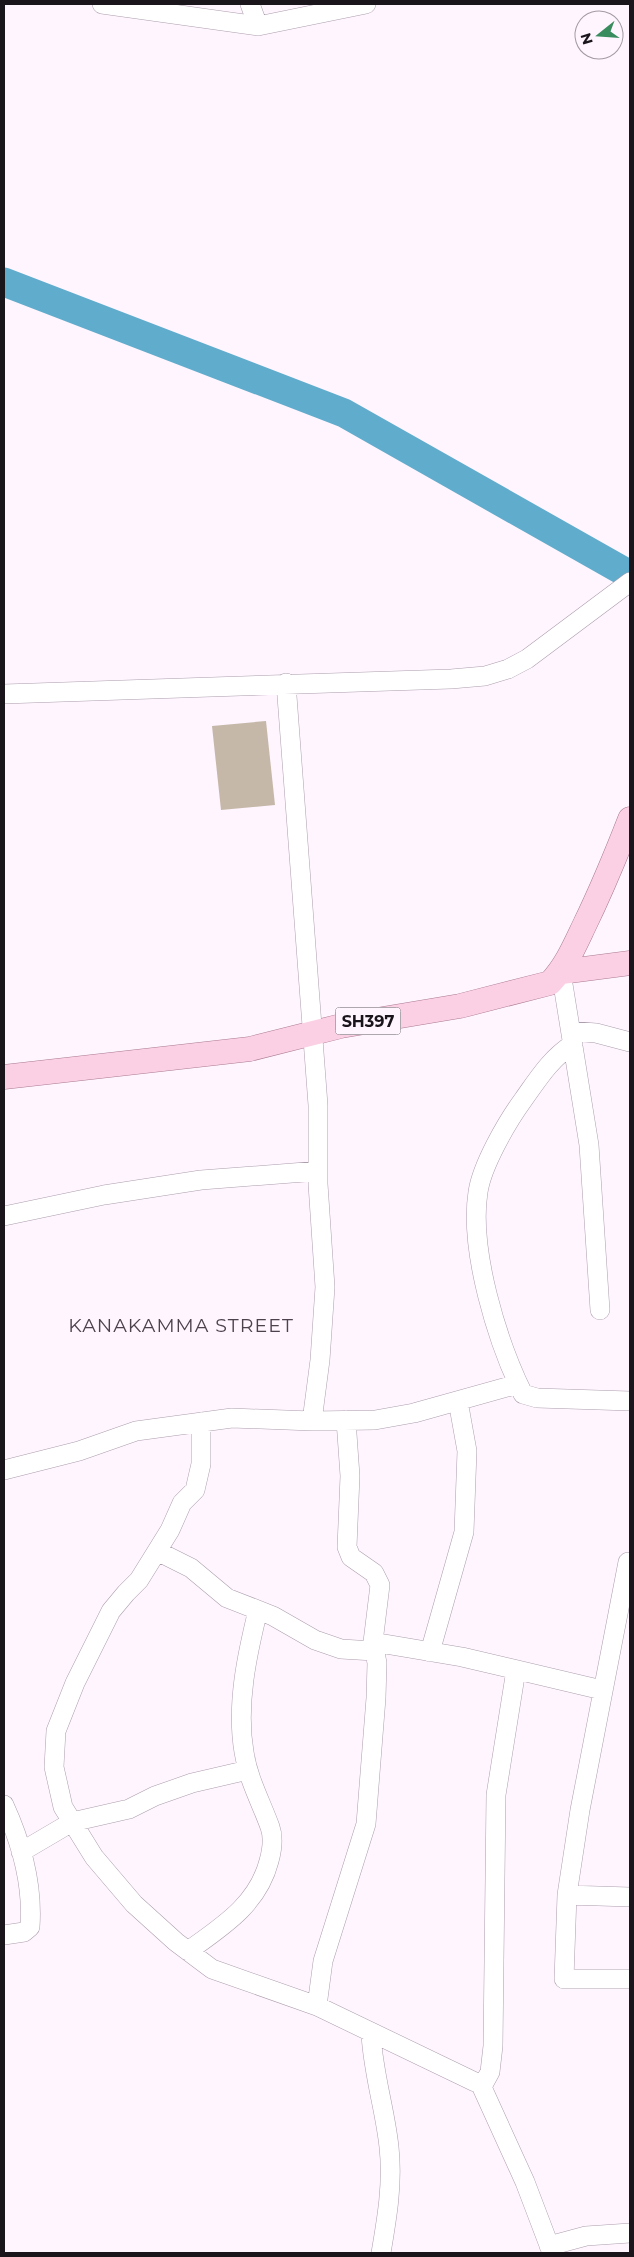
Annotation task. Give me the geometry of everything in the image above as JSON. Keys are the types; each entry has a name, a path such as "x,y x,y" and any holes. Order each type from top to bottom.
{"main road":[{"name":"SH397","path":"4,1077 250,1049 341,1026 460,1006 550,983 561,972 597,900 630,819"},
{"path":"561,972 630,963"}],"street":[{"path":"102,4 258,26 366,4"},
{"path":"250,4 258,26"},
{"path":"4,694 476,677 508,669 527,659 630,582"},
{"path":"286,683 318,1105 318,1171 325,1287 321,1350 312,1421"},
{"path":"561,972 589,1145 600,1310"},
{"path":"630,1042 596,1033 572,1038 544,1071 517,1108 493,1151 478,1191 477,1230 488,1299 508,1365 523,1394 537,1398 630,1401"},
{"path":"4,1216 104,1195 192,1182 318,1171"},
{"path":"4,1470 79,1451 136,1431 201,1422 260,1418 312,1421 375,1420 465,1399 518,1384"},
{"path":"430,1652 464,1532 467,1451 465,1399"},
{"path":"316,2006 323,1961 366,1824 376,1698 374,1646 380,1585 374,1574 351,1557 348,1548 350,1476 346,1420"},
{"path":"201,1422 201,1464 195,1490 182,1503 157,1551 139,1580 111,1612 75,1683 56,1731 54,1767 64,1807 94,1857 134,1904 188,1951 212,1969 316,2006 371,2034 484,2083 490,2072 493,2046 496,1795 516,1670"},
{"path":"157,1551 191,1568 226,1598 273,1616 315,1640 341,1649 374,1646 430,1652 602,1690"},
{"path":"628,1562 580,1810 567,1895 564,1979 630,1979"},
{"path":"188,1951 247,1905 265,1878 272,1848 271,1829 251,1784 244,1752 241,1712 251,1638 258,1610"},
{"path":"21,1852 72,1822 128,1809 155,1796 192,1783 248,1770"},
{"path":"4,1804 21,1852 31,1909 30,1926 24,1932 4,1935"},
{"path":"567,1895 630,1897"},
{"path":"371,2034 375,2075 386,2128 391,2175 381,2253"},
{"path":"480,2082 525,2182 551,2249 586,2236 630,2233"}],"building":[{"path":"266,721 275,805 221,810 212,726"}],"waterway":[{"path":"4,282 344,413 630,575"}],"district":[{"name":"KANAKAMMA STREET","path":"181,1325"}]}
